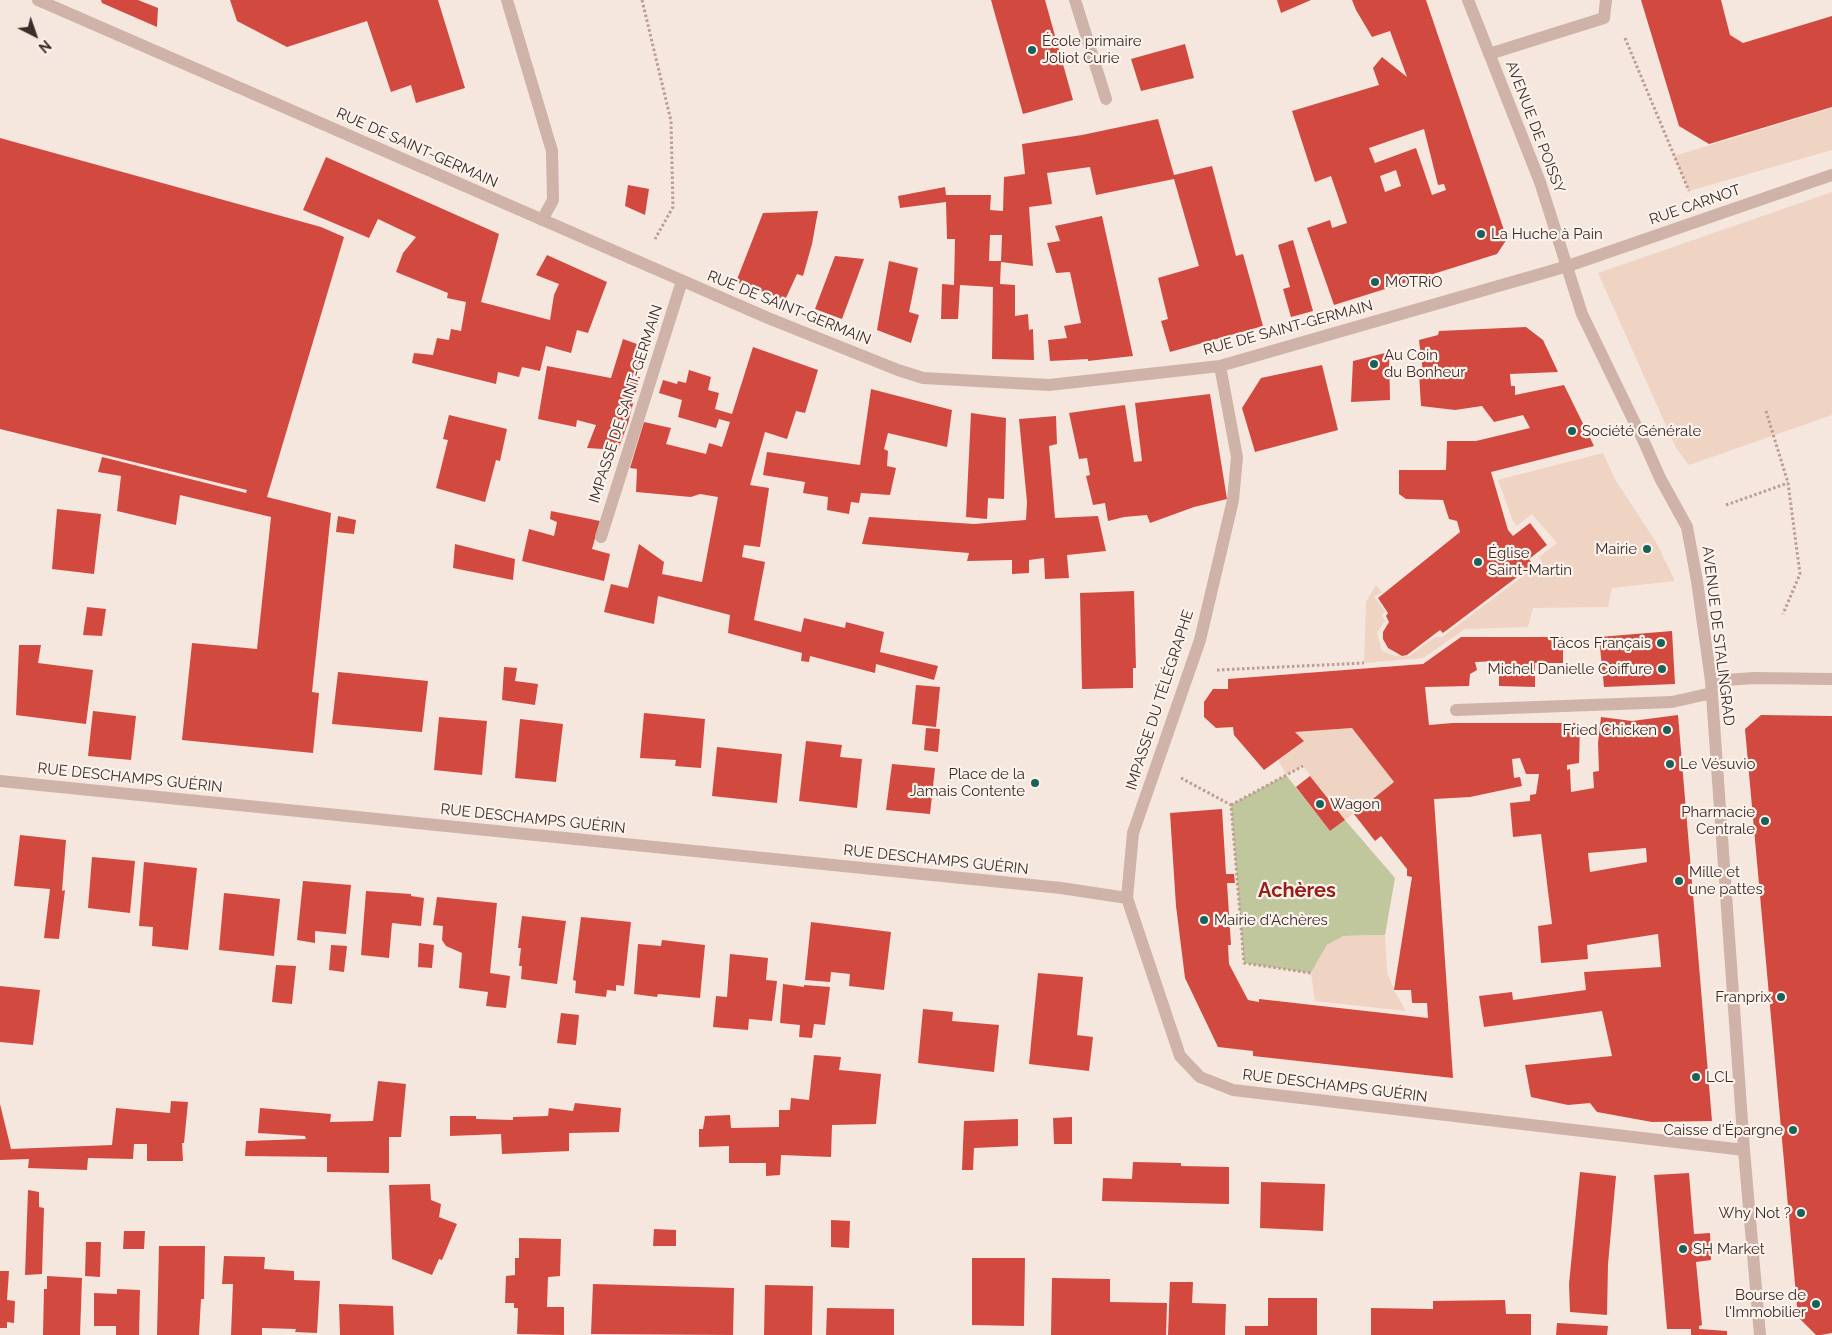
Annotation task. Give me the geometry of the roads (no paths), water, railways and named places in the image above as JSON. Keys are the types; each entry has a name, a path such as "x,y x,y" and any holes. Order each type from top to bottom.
{"street":[{"name":"RUE DE SAINT-GERMAIN","path":"38,0 768,318 898,370 923,378 1049,385 1220,366 1568,266"},
{"path":"507,0 552,151 553,200 542,220"},
{"path":"1075,0 1106,99"},
{"name":"AVENUE DE POISSY","path":"1468,0 1540,182 1568,266"},
{"path":"1489,54 1604,18 1606,0"},
{"name":"RUE CARNOT","path":"1568,266 1832,175"},
{"name":"AVENUE DE STALINGRAD","path":"1568,266 1582,314 1660,478 1687,527 1697,581 1711,687 1744,1150 1760,1335"},
{"name":"IMPASSE DE SAINT-GERMAIN","path":"601,537 682,281"},
{"name":"IMPASSE DU TÉLÉGRAPHE","path":"1127,898 1133,833 1200,640 1234,500 1237,456 1220,366"},
{"path":"1456,710 1672,702 1711,687 1754,678 1770,680 1832,679"},
{"name":"RUE DESCHAMPS GUÉRIN","path":"0,781 1061,888 1127,898 1180,1056 1200,1077 1233,1090 1744,1150"}],"place":[{"name":"École primaire Joliot Curie","path":"1032,50"},
{"name":"La Huche à Pain","path":"1481,234"},
{"name":"MOTRiO","path":"1375,282"},
{"name":"Au Coin du Bonheur","path":"1374,364"},
{"name":"Société Générale","path":"1572,431"},
{"name":"Mairie","path":"1647,549"},
{"name":"Église Saint-Martin","path":"1478,562"},
{"name":"Tacos Français","path":"1661,643"},
{"name":"Michel Danielle Coiffure","path":"1662,669"},
{"name":"Fried Chicken","path":"1667,730"},
{"name":"Le Vésuvio","path":"1670,764"},
{"name":"Place de la Jamais Contente","path":"1035,783"},
{"name":"Wagon","path":"1320,804"},
{"name":"Pharmacie Centrale","path":"1765,821"},
{"name":"Mille et une pattes","path":"1679,881"},
{"name":"Mairie d'Achères","path":"1204,920"},
{"name":"Franprix","path":"1781,997"},
{"name":"LCL","path":"1696,1077"},
{"name":"Caisse d'Épargne","path":"1793,1130"},
{"name":"Why Not ?","path":"1801,1213"},
{"name":"SH Market","path":"1683,1249"},
{"name":"Bourse de l'Immobilier","path":"1816,1304"}],"district":[{"name":"Achères","path":"1297,891"}]}
